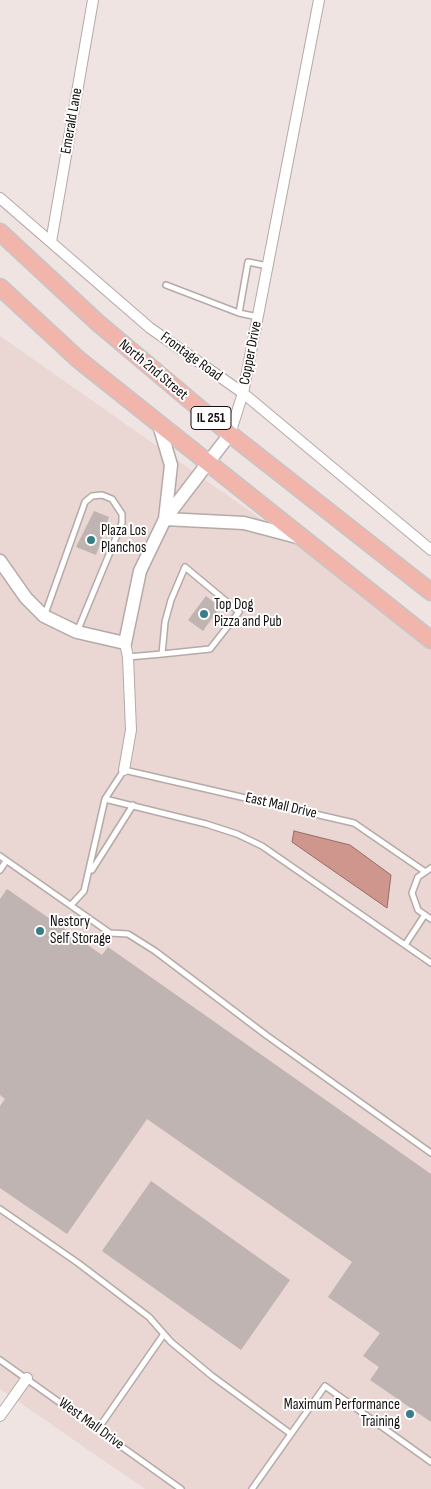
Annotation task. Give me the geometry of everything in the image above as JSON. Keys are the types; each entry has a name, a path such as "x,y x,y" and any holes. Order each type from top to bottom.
{"main road":[{"name":"North 2nd Street","path":"0,232 98,323 230,434 431,592"},
{"name":"IL 251","path":"0,287 79,360 431,640"}],"street":[{"name":"Emerald Lane","path":"51,242 93,0"},
{"name":"Copper Drive","path":"124,770 131,730 128,657 125,643 140,571 165,519 230,434 243,393 319,0"},
{"name":"Frontage Road","path":"0,198 150,328 243,393 431,550"},
{"path":"159,425 171,465 165,519 244,523 302,538"},
{"path":"0,561 26,598 44,616 76,632 125,643"},
{"path":"0,1416 27,1378"}],"lane":[{"path":"239,313 248,262 269,266"},
{"path":"166,286 239,313 259,318"},
{"path":"44,616 85,502 92,496 102,495 112,500 122,514 122,523 76,632"},
{"path":"128,657 162,654 210,649 239,612 185,567 171,600 165,622 162,654"},
{"path":"70,905 84,891 105,799 124,770"},
{"name":"East Mall Drive","path":"124,770 354,823 424,871"},
{"path":"105,799 237,834 262,846 431,963"},
{"path":"89,874 133,805"},
{"path":"0,856 110,933 128,934 155,951 266,1035 431,1153"},
{"path":"0,870 6,861"},
{"path":"431,868 424,871 418,877 412,893 418,910 424,916 431,919"},
{"path":"405,945 424,916"},
{"path":"0,1209 78,1263 149,1317 164,1334 212,1376 292,1434"},
{"path":"98,1429 164,1334"},
{"name":"West Mall Drive","path":"0,1360 181,1489"},
{"path":"252,1489 325,1386 431,1462"}],"shaded area":[{"path":"0,336 431,638 431,1489 145,1489 0,1389"},
{"path":"294,831 350,845 391,875 387,908 292,842"}],"building":[{"name":"Plaza Los Planchos","path":"94,511 109,517 96,555 76,547"},
{"name":"Top Dog Pizza and Pub","path":"206,596 220,607 203,631 188,620"},
{"path":"7,889 102,955 108,947 431,1174 431,1422 370,1380 379,1367 363,1356 380,1333 328,1297 352,1262 147,1119 67,1234 0,1188 0,1106 5,1099 0,1095 0,899"},
{"path":"151,1181 290,1280 241,1350 102,1251"}],"place":[{"name":"Plaza Los Planchos","path":"91,540"},
{"name":"Top Dog Pizza and Pub","path":"204,614"},
{"name":"Nestory Self Storage","path":"40,931"},
{"name":"Maximum Performance Training","path":"410,1414"}]}
